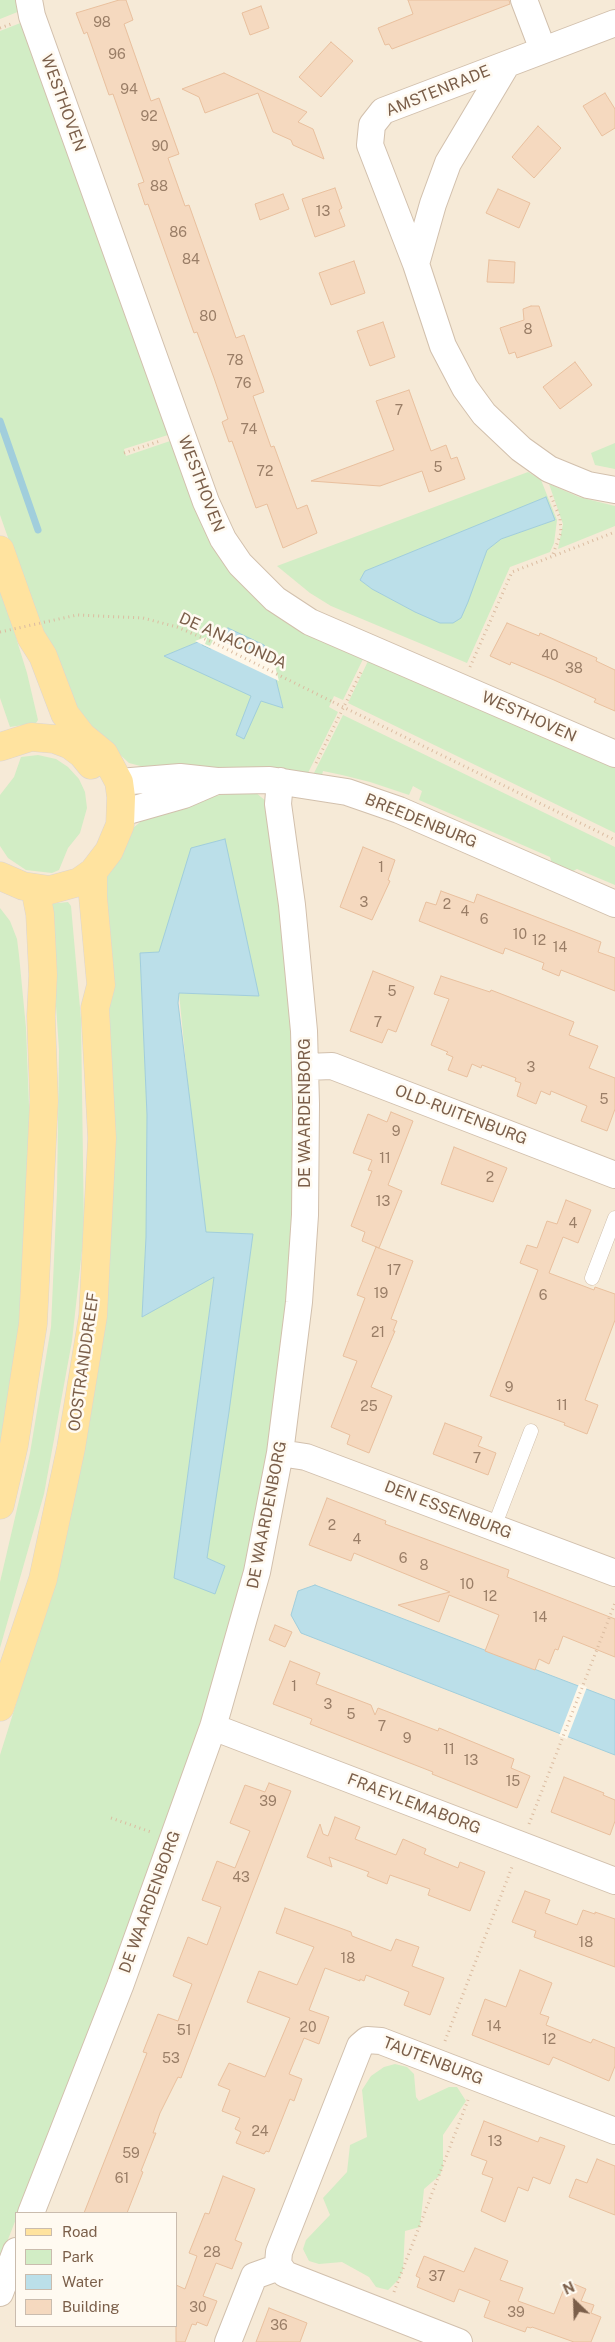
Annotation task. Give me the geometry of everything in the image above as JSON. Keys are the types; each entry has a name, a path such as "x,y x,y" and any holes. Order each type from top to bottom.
{"main road":[{"path":"0,550 31,637 30,654 63,732 70,744 109,783 120,813 115,838 102,863 86,878 50,890 18,896"},
{"path":"1,744 63,732"},
{"name":"OOSTRANDDREEF","path":"0,1707 43,1579 71,1448 93,1316 102,1146 95,1008 87,988 78,901 86,878 78,866 91,847 101,820 109,783"},
{"path":"0,876 22,886 18,896"},
{"path":"0,1505 14,1445 33,1324 44,1101 41,1016 43,975 40,914 18,896"}],"street":[{"name":"WESTHOVEN","path":"29,0 36,25 210,513 223,539 249,574 282,605 318,625 615,754"},
{"path":"524,0 544,50"},
{"name":"AMSTENRADE","path":"615,23 383,111 372,125 370,146 416,264 443,346 465,388 490,420 521,450 549,468 588,484 615,490"},
{"name":"AMSTENRADE","path":"416,264 433,204 448,163 507,64"},
{"name":"BREEDENBURG","path":"109,783 180,777 217,781 280,781 337,790 378,801 615,904"},
{"name":"BREEDENBURG","path":"120,813 184,795 217,781"},
{"name":"DE WAARDENBORG","path":"31,2212 120,1986 213,1726 236,1653 257,1572 280,1453 293,1365 305,1215 306,1067 292,905 278,804 280,781"},
{"name":"OLD-RUITENBURG","path":"306,1067 332,1066 615,1174"},
{"name":"DEN ESSENBURG","path":"280,1453 306,1457 615,1573"},
{"name":"FRAEYLEMABORG","path":"213,1726 615,1881"},
{"name":"TAUTENBURG","path":"280,2267 279,2252 290,2222 354,2058 360,2046 367,2040 374,2039 392,2045 615,2131"},
{"path":"0,2293 15,2254"},
{"path":"228,2342 254,2276 280,2267 285,2274 444,2339"}],"lane":[{"path":"592,1278 615,1218"},
{"path":"494,1527 531,1431"}],"path":[{"path":"124,453 182,434"},
{"path":"549,468 545,482 560,518 561,533 553,555"},
{"path":"468,672 512,572 615,532"},
{"name":"DE ANACONDA","path":"0,632 77,615 143,618 176,628 212,642 615,840"},
{"path":"314,767 362,670"},
{"path":"527,1830 615,1603"},
{"path":"112,1818 154,1834"},
{"path":"444,2044 514,1863"},
{"path":"392,2296 469,2096"}],"shaded area":[{"path":"0,0 615,0 615,2342 0,2342"}],"green space":[{"path":"0,0 16,0 20,11 0,19"},
{"path":"23,22 171,434 124,449 126,456 173,440 206,527 365,655 343,700 334,696 329,707 338,712 307,775 163,772 129,763 81,718 42,634 0,515 0,31","holes":["227,630 283,708 263,700 259,703 250,694 165,656 204,639 202,645 211,650 217,637 215,635"]},
{"path":"615,443 615,469 595,465 591,453"},
{"path":"528,472 541,480 557,520 554,543 550,552 510,567 467,663 331,606 310,593 277,566","holes":["546,498 555,520 501,539 487,550 461,618 415,612 372,589 360,580 365,571"]},
{"path":"549,484 579,497 615,506 615,526 558,549 563,524"},
{"path":"0,586 27,673 38,720 36,723 10,727 0,698"},
{"path":"370,657 615,764 615,833 348,703"},
{"path":"343,715 615,847 615,885 577,869 567,874 553,867 550,857 419,800 422,791 413,786 409,795 370,782 323,771 321,779 312,777"},
{"path":"38,755 56,759 68,767 79,779 85,792 87,808 80,833 68,848 59,870 52,873 26,870 8,858 0,846 0,795 14,777 21,757"},
{"path":"237,792 255,792 267,802 286,954 294,1053 295,1219 269,1465 232,1634 131,1928 18,2212 15,2212 15,2222 0,2260 0,1755 54,1583 83,1455 101,886 132,829 145,818 186,801","holes":["140,953 159,953 259,996 179,993 195,1157 206,1233 252,1234 207,1558 225,1566 174,1578 214,1276 142,1317 146,1237 147,1115"]},
{"path":"68,902 71,906 81,1019 84,1232 72,1341 44,1494 0,1648 0,1582 30,1453 51,1327 57,1191 59,1050 49,904"},
{"path":"0,908 10,921 17,939 19,955 26,1028 31,1157 20,1338 0,1450"},
{"path":"395,2064 407,2067 414,2074 416,2097 419,2101 449,2087 457,2087 466,2101 443,2135 443,2167 440,2175 424,2189 420,2227 405,2231 403,2270 399,2279 388,2290 376,2287 369,2277 342,2262 319,2264 309,2261 303,2249 306,2240 330,2215 323,2198 347,2172 350,2145 367,2137 362,2090 371,2076 384,2067"}],"water":[{"path":"546,497 555,520 501,539 487,550 461,618 453,623 440,623 415,612 372,589 360,580 365,571"},
{"path":"228,628 264,645 269,651 283,708 261,701 244,739 236,735 251,696 164,656 205,639 202,645 211,649 217,637 214,635"},
{"path":"225,839 259,996 179,993 178,1003 206,1232 253,1234 207,1558 225,1566 215,1594 174,1578 214,1277 142,1317 146,1237 147,1115 140,953 159,952 191,848"},
{"path":"315,1585 615,1700 615,1755 301,1633 291,1615 298,1591"}],"pier":[{"path":"212,636 275,666 279,681 195,641 206,637 205,644 210,646 214,638"},
{"path":"579,1684 587,1687 567,1739 559,1736"}],"building":[{"path":"119,0 126,0 133,20 124,24 151,101 159,98 179,154 168,158 185,206 189,205 236,338 244,335 264,392 253,396 271,447 274,446 297,509 307,505 317,533 283,548 267,504 256,508 232,441 229,442 222,422 228,419 197,332 194,333 148,204 145,205 138,184 144,182 113,94 109,95 87,32 84,34 76,13"},
{"path":"408,0 509,0 510,4 392,49 389,44 385,45 378,28 413,14"},
{"path":"261,6 269,28 250,35 242,13"},
{"path":"331,42 353,61 321,97 299,77"},
{"path":"224,73 307,112 298,122 313,129 324,159 293,145 291,140 273,132 258,93 205,113 199,97 182,89"},
{"path":"605,93 615,109 615,128 602,136 583,106"},
{"path":"538,126 561,148 534,178 512,157"},
{"path":"335,188 342,208 339,210 345,226 315,237 302,199"},
{"path":"498,189 530,203 519,228 486,213"},
{"path":"283,194 289,209 260,220 255,204"},
{"path":"489,260 515,262 514,283 487,282"},
{"path":"354,261 365,293 331,305 319,273"},
{"path":"539,306 552,346 517,358 515,352 509,354 500,328 524,320 523,309"},
{"path":"383,322 395,357 370,366 357,331"},
{"path":"575,362 592,385 560,409 543,387"},
{"path":"409,390 431,451 446,445 451,459 457,457 465,479 429,492 422,471 380,486 311,481 394,450 376,401"},
{"path":"507,623 539,636 540,633 597,658 596,661 615,670 615,711 594,702 596,699 554,680 511,662 510,665 490,656"},
{"path":"363,847 395,860 388,880 390,881 372,920 340,907"},
{"path":"441,891 474,903 477,894 601,942 598,952 615,958 615,991 561,970 559,976 542,969 544,963 505,948 503,954 419,921 426,902 436,905"},
{"path":"373,971 414,987 396,1032 388,1029 382,1043 350,1031"},
{"path":"441,976 490,992 491,990 574,1022 569,1035 598,1046 589,1068 615,1078 615,1109 607,1131 581,1121 587,1106 551,1091 550,1095 541,1091 536,1104 517,1096 521,1083 515,1081 516,1078 482,1065 481,1068 472,1064 467,1077 448,1070 453,1057 446,1054 448,1052 431,1045 449,999 434,994"},
{"path":"391,1112 413,1121 388,1185 402,1191 379,1248 362,1241 365,1232 351,1226 372,1171 368,1170 372,1160 353,1153 368,1114 387,1122"},
{"path":"454,1147 507,1168 493,1202 441,1184"},
{"path":"566,1200 591,1210 578,1243 563,1237 549,1273 594,1290 595,1287 615,1294 615,1320 585,1400 598,1405 587,1434 564,1425 565,1423 490,1396 538,1270 520,1263 527,1245 537,1248 547,1221 557,1224"},
{"path":"376,1247 413,1261 391,1319 397,1321 393,1331 395,1331 371,1387 392,1396 369,1453 347,1444 350,1435 331,1427 357,1361 343,1356 365,1298 357,1295"},
{"path":"445,1423 482,1437 478,1446 496,1453 488,1475 433,1454"},
{"path":"327,1498 386,1521 385,1524 509,1570 507,1577 615,1619 615,1657 563,1636 558,1650 555,1649 549,1664 539,1659 535,1670 485,1651 499,1615 449,1595 439,1622 398,1605 450,1592 354,1553 351,1561 309,1545"},
{"path":"275,1625 292,1632 285,1647 269,1640"},
{"path":"290,1661 320,1673 316,1684 371,1705 375,1715 378,1708 438,1731 439,1728 514,1759 511,1768 530,1776 517,1808 432,1774 433,1772 310,1724 312,1719 273,1704"},
{"path":"564,1777 604,1793 603,1795 615,1800 615,1821 610,1835 551,1812"},
{"path":"269,1783 291,1791 181,2078 178,2077 160,2113 153,2133 156,2133 127,2212 84,2212 147,2053 143,2052 158,2014 178,2021 192,1984 173,1976 188,1937 207,1945 221,1907 202,1900 217,1861 235,1868 250,1831 230,1823 245,1785 265,1792"},
{"path":"335,1817 360,1827 355,1839 396,1855 403,1839 426,1849 424,1854 458,1868 460,1862 485,1872 470,1911 428,1895 430,1889 390,1875 387,1884 367,1876 369,1872 329,1857 332,1867 307,1857 320,1824 323,1834 328,1836"},
{"path":"525,1891 550,1900 545,1913 577,1925 583,1910 615,1919 615,1967 534,1937 536,1931 512,1922"},
{"path":"285,1908 351,1932 352,1936 391,1951 396,1939 419,1947 412,1966 444,1978 430,2015 404,2005 409,1992 366,1975 364,1981 360,1979 360,1981 325,1968 309,2010 329,2017 319,2044 304,2038 289,2074 302,2079 294,2101 290,2099 269,2152 266,2151 264,2154 236,2143 241,2132 235,2129 240,2118 222,2111 230,2090 218,2085 229,2063 265,2077 290,2018 247,2002 259,1971 297,1985 314,1947 276,1933"},
{"path":"520,1970 552,1983 540,2014 549,2017 546,2025 591,2043 593,2039 615,2048 615,2066 609,2081 553,2057 549,2065 472,2035 485,1999 506,2007"},
{"path":"484,2121 538,2142 540,2137 565,2146 550,2184 533,2177 528,2191 518,2187 505,2222 481,2211 493,2178 482,2174 487,2161 471,2155"},
{"path":"597,2159 615,2166 615,2215 569,2197 576,2179 587,2183"},
{"path":"223,2176 255,2189 235,2240 242,2243 232,2269 216,2263 203,2296 217,2301 207,2326 197,2322 196,2325 192,2324 185,2342 176,2342 178,2286 185,2289 197,2256 189,2253 205,2213 209,2214"},
{"path":"475,2248 508,2261 500,2280 523,2288 518,2301 554,2314 567,2281 586,2289 581,2301 594,2305 591,2313 601,2317 591,2342 574,2342 532,2327 527,2327 525,2332 484,2317 490,2301 459,2289 454,2302 417,2287 420,2278 416,2276 424,2256 464,2272"},
{"path":"269,2308 307,2323 300,2342 256,2342"}],"waterway":[{"path":"0,421 38,530"}]}
